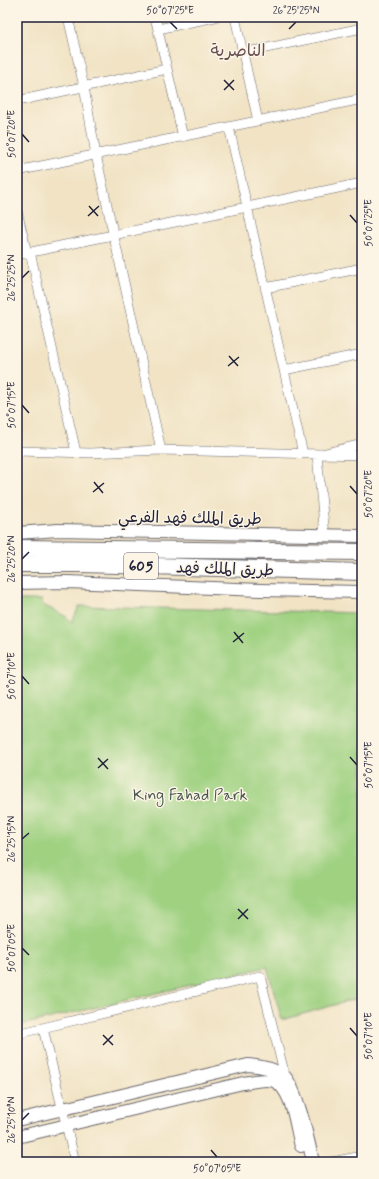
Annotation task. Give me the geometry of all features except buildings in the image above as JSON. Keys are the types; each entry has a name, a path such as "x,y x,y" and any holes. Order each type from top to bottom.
{"highway":[{"path":"17,543 76,547"},
{"name":"طريق الملك فهد","path":"17,548 76,547 362,552"},
{"name":"طريق الملك فهد","path":"21,564 362,572"}],"street":[{"path":"68,17 84,86 96,155 162,450"},
{"path":"155,17 183,137"},
{"path":"158,29 215,17"},
{"path":"235,17 258,121"},
{"path":"243,53 362,28"},
{"path":"17,101 168,69"},
{"path":"17,171 362,100"},
{"path":"229,127 303,454"},
{"path":"17,255 362,183"},
{"path":"17,211 76,452"},
{"path":"266,288 362,268"},
{"path":"284,370 362,354"},
{"path":"317,455 362,444"},
{"path":"17,451 76,452 162,450 362,455"},
{"path":"317,455 325,535"},
{"name":"طريق الملك فهد الفرعي","path":"17,533 58,530 362,536"},
{"path":"17,583 68,582 260,590 362,592"},
{"path":"17,1034 260,976 285,1076 300,1108 313,1162"},
{"path":"43,1028 75,1162"},
{"path":"17,1120 248,1065 266,1067 285,1076"},
{"path":"17,1137 243,1083 264,1080 274,1082 288,1092 304,1162"},
{"path":"332,1162 362,1156"}],"green space":[{"name":"King Fahad Park","path":"17,600 42,600 43,605 67,617 72,622 79,606 362,613 362,997 282,1020 267,967 17,1026"}],"district":[{"name":"الناصرية","path":"238,50"}]}
